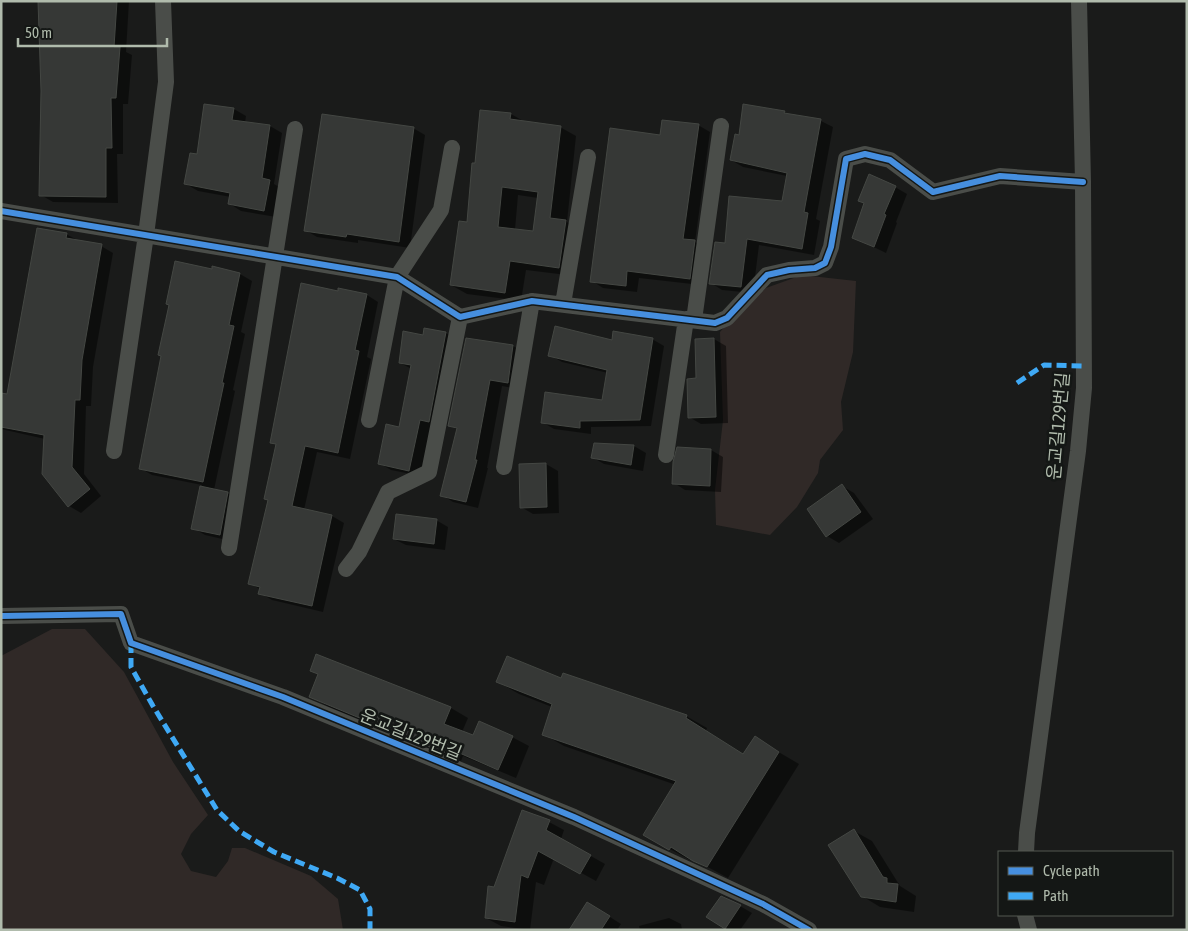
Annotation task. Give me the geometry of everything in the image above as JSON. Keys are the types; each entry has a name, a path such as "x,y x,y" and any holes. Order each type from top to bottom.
{"street":[{"path":"114,451 146,235 166,82 163,1"},
{"name":"운교길129번길","path":"1026,851 1078,452 1084,388 1083,182 1079,1"},
{"path":"666,455 722,126"},
{"path":"229,548 295,129"},
{"path":"370,420 397,277 441,210 452,148"},
{"path":"1,211 397,277 460,317 532,300 716,323 727,318 767,275 788,270 815,268 825,263 831,247 846,159 865,154 890,160 933,192 1000,176 1083,182"},
{"path":"563,304 588,157"},
{"path":"504,467 532,300"},
{"path":"346,569 358,552 388,492 429,472 460,317"},
{"name":"운교길129번길","path":"1,616 121,614 131,643 283,698 574,817 763,904 809,930"},
{"path":"1025,916 1029,930"}],"shaded area":[{"path":"802,275 856,281 853,352 841,402 843,430 820,460 818,473 797,507 770,535 716,525 715,490 723,420 720,332 733,317 766,288"},
{"path":"52,629 85,629 124,672 173,762 208,815 191,834 181,854 191,871 216,877 228,861 232,848 245,848 311,876 338,899 343,930 1,930 1,656"}],"building":[{"path":"38,1 117,1 114,47 120,47 116,98 111,98 112,148 106,148 106,197 39,196 41,91"},
{"path":"204,104 234,108 232,120 270,125 262,178 270,180 264,211 228,204 230,193 184,184 190,153 197,154"},
{"path":"743,104 821,119 804,212 808,213 802,249 747,239 741,287 709,284 715,242 725,243 729,196 782,201 787,173 730,160 735,134 739,135"},
{"path":"480,110 511,113 510,119 561,126 550,218 566,220 559,268 510,261 505,293 450,285 459,221 467,222 472,163 475,163","holes":["502,187 538,192 533,231 498,227"]},
{"path":"322,114 414,127 399,242 347,234 346,237 304,231"},
{"path":"662,120 699,124 683,239 695,240 690,279 627,271 626,286 590,282 610,128 660,135"},
{"path":"869,174 896,186 884,214 886,215 874,247 852,238 864,203 858,201"},
{"path":"37,228 67,233 66,238 102,244 82,360 80,400 75,400 72,467 90,489 68,507 42,474 44,435 1,427 1,393 7,394"},
{"path":"175,261 212,269 212,266 240,273 229,325 234,326 222,383 224,383 203,482 139,469 161,356 158,355 169,305 166,304"},
{"path":"301,283 338,291 338,288 367,294 355,350 359,351 338,453 305,446 292,506 332,515 312,606 258,594 260,587 248,584 268,500 264,499 276,444 270,443"},
{"path":"555,326 612,340 613,331 653,338 640,420 580,421 580,428 541,423 545,392 602,400 607,370 548,356"},
{"path":"424,328 446,332 429,422 420,420 409,471 378,464 386,424 399,427 411,365 399,363 403,331 423,335"},
{"path":"466,338 513,345 508,383 490,380 475,460 477,460 466,502 440,496 457,428 448,426"},
{"path":"714,338 716,417 688,418 687,379 696,378 695,339"},
{"path":"594,443 634,445 631,465 591,458"},
{"path":"677,447 711,449 710,486 672,484 673,462"},
{"path":"546,463 547,507 520,508 519,464"},
{"path":"842,484 861,512 826,537 807,509"},
{"path":"200,486 228,492 220,535 191,529"},
{"path":"396,514 437,519 434,544 393,539"},
{"path":"316,654 451,707 444,724 473,735 479,721 513,736 498,770 446,747 444,753 309,697 318,674 310,671"},
{"path":"507,656 561,678 563,673 687,715 686,718 743,754 755,736 779,752 707,867 693,861 671,847 669,850 643,835 676,781 542,735 552,704 496,682"},
{"path":"522,810 550,820 546,830 591,855 580,874 538,851 528,878 521,875 515,922 485,918 488,886 494,887"},
{"path":"854,829 883,877 887,878 887,883 898,884 896,902 861,897 828,845"},
{"path":"721,896 741,905 725,929 706,917"},
{"path":"587,902 610,916 601,930 569,930"}],"marked path":[{"path":"1017,383 1044,365 1084,366"},
{"path":"131,643 131,667 217,810 239,831 274,852 337,878 360,890 370,909 370,930"}],"cycle path":[{"path":"1,211 397,277 460,317 532,301 715,323 727,318 767,275 789,270 815,268 825,263 831,247 846,159 865,154 890,160 933,192 1000,176 1083,182"},
{"path":"1,616 121,614 131,643 283,697 574,817 763,904 809,930"}]}
